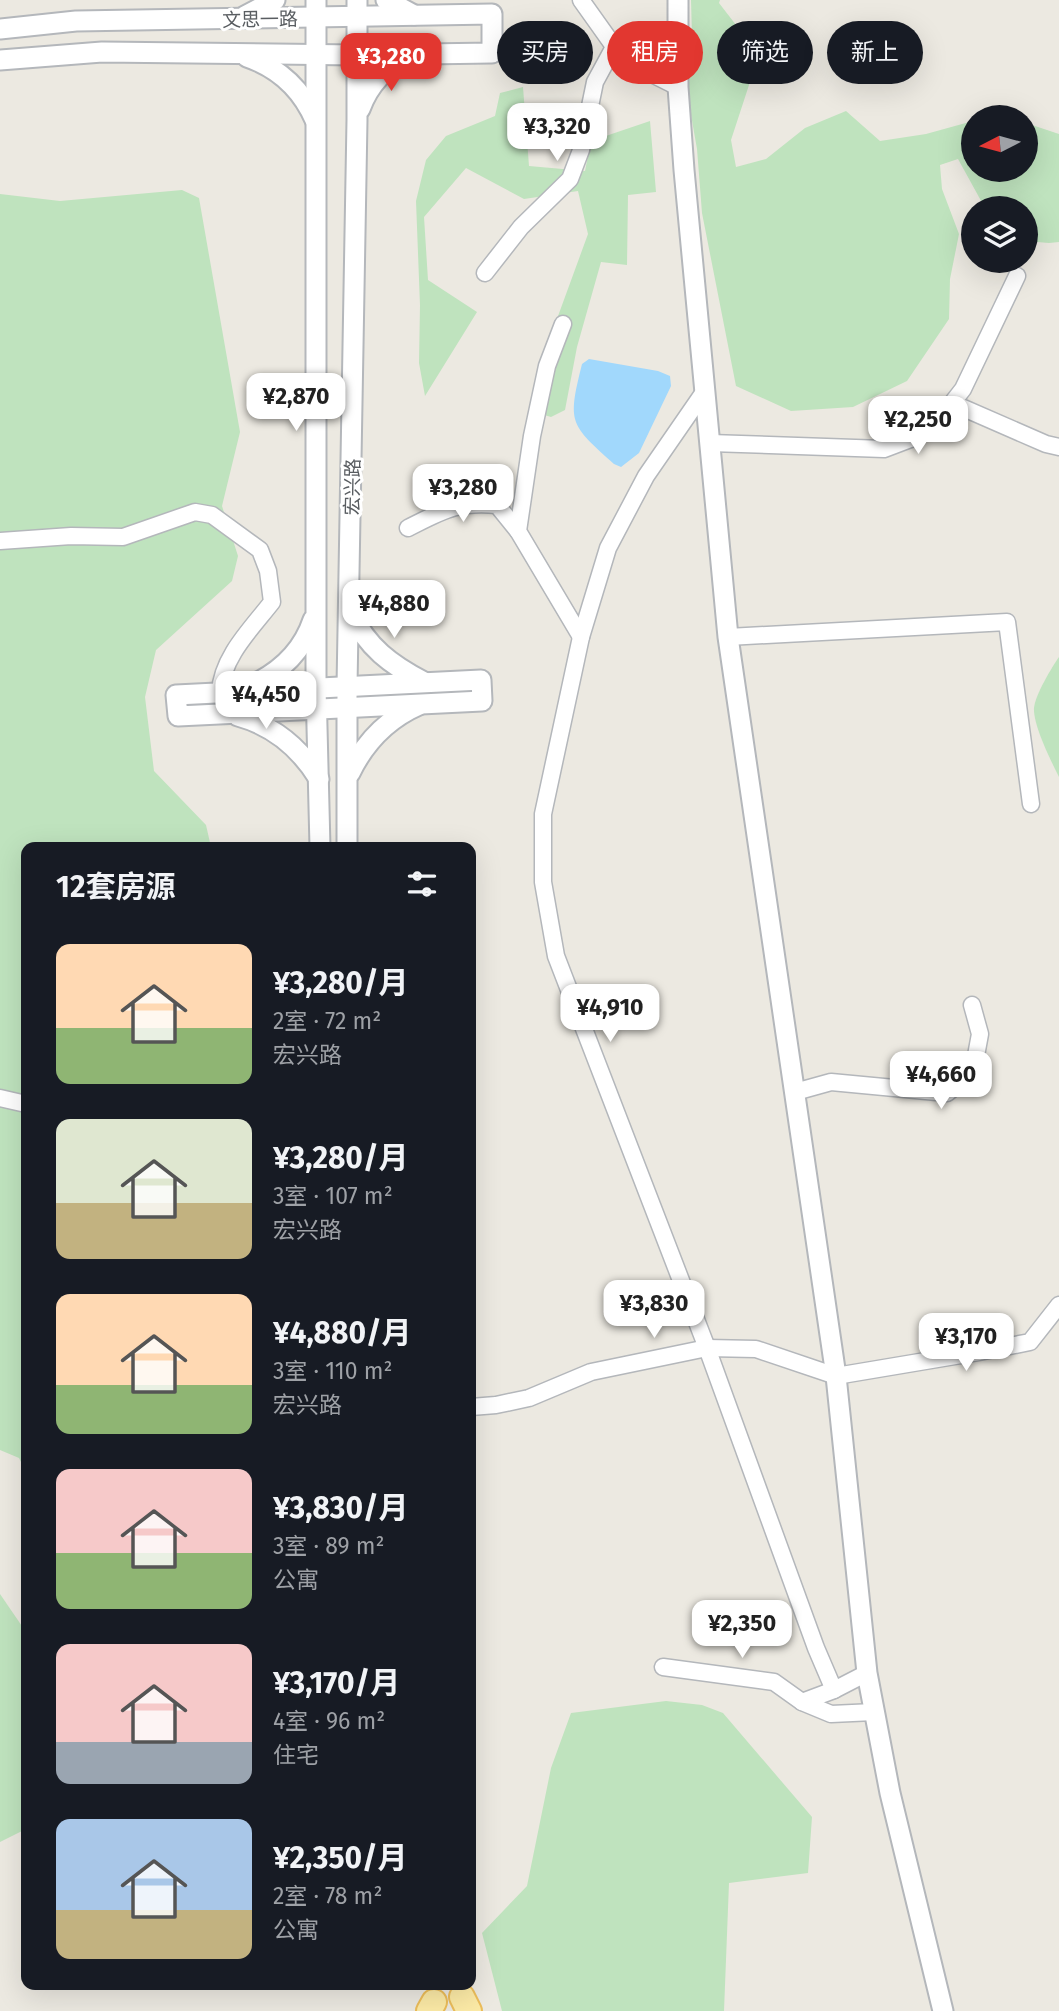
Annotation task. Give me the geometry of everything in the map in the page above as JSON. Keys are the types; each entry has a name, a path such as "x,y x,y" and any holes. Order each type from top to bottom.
{"street":[{"path":"235,19 275,0"},
{"path":"386,0 415,16"},
{"path":"581,0 607,37"},
{"path":"678,0 678,87 684,170 728,637 836,1376 867,1673 893,1806 943,2011"},
{"name":"文思一路","path":"0,29 76,22 235,19 316,9 357,9 415,16 492,13 492,53 317,55 102,52 0,60"},
{"name":"宏兴路","path":"316,9 316,687 320,842"},
{"name":"宏兴路","path":"347,842 357,9"},
{"path":"236,54 264,64 288,80 304,100 316,123"},
{"path":"357,120 364,97 377,78 393,64 412,54"},
{"path":"485,273 521,227 570,179 581,150 595,82 607,60"},
{"path":"672,84 678,87"},
{"path":"709,443 884,449 913,438 942,416 963,389 1017,276"},
{"path":"518,531 532,436 547,366 563,324"},
{"path":"705,392 646,476 608,548 581,637 542,814 543,882 556,956 707,1348 811,1635 834,1690"},
{"path":"952,403 1046,444 1059,447"},
{"path":"408,528 448,508 480,503 497,505 518,531 581,637"},
{"path":"0,541 71,536 123,537 195,512 212,515 260,550 268,571 272,602 228,660 221,677 225,692"},
{"path":"225,692 258,682 282,667 304,640 317,609"},
{"path":"350,610 364,636 383,657 425,693"},
{"path":"728,637 1007,622 1031,804"},
{"path":"347,686 425,693 349,707 177,716 176,695 347,686"},
{"path":"348,777 355,762 376,734 425,693"},
{"path":"226,713 253,721 278,733 301,754 319,779"},
{"path":"795,1093 831,1082 947,1093 973,1072 980,1034 972,1005"},
{"path":"0,1098 21,1103"},
{"path":"476,1407 529,1398 591,1372 707,1348 756,1349 836,1376 1030,1342 1059,1305"},
{"path":"663,1667 774,1682 802,1702 831,1714 874,1712"},
{"path":"802,1702 867,1673"}],"green space":[{"path":"691,0 720,0 719,3 733,21 717,21 717,84 749,84 731,140 736,167 766,159 805,128 846,111 880,141 926,134 961,124 961,164 958,159 940,165 942,189 959,234 950,279 949,319 907,381 853,407 791,411 736,386 702,213 697,149 688,98 689,84 703,84 703,21 692,21"},
{"path":"523,87 529,166 585,171 591,141 650,121 656,192 628,195 627,265 601,262 577,347 565,410 551,417 531,411 550,338 588,234 578,191 524,199 466,168 424,217 428,280 477,312 425,396 419,363 416,201 426,160 446,136 495,116 500,93"},
{"path":"1038,127 1059,134 1059,242 1038,242 1038,196 978,196 971,182 1038,182"},
{"path":"182,190 199,198 240,432 222,506 238,556 232,581 156,650 145,697 154,771 206,825 210,842 21,842 21,1098 0,1092 0,194 60,201"},
{"path":"1059,657 1059,777 1039,733 1034,708 1048,674"},
{"path":"0,1106 21,1112 21,1462 19,1458 0,1450"},
{"path":"0,1594 21,1625 21,1832 0,1842"},
{"path":"666,1701 702,1705 723,1713 812,1817 808,1873 729,1883 724,2011 502,2011 482,1933 527,1886 551,1768 571,1713"}],"water":[{"path":"589,359 658,371 670,376 671,386 639,453 621,467 614,464 588,440 576,422 574,399 577,384 582,364"}]}
